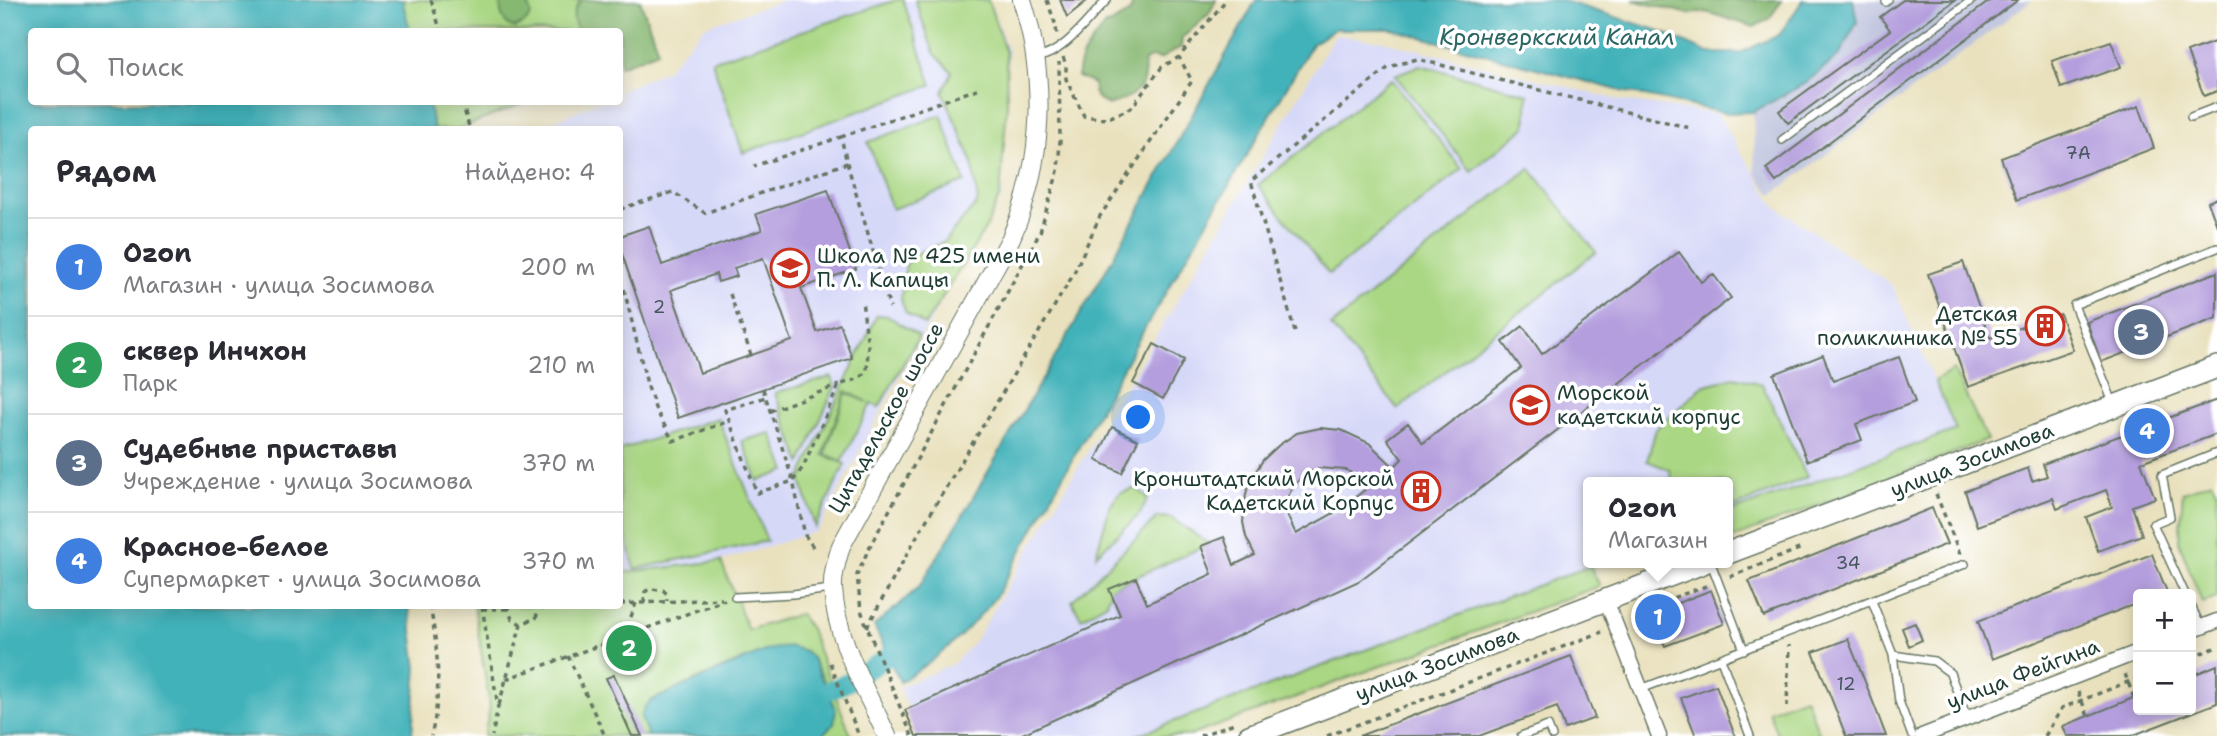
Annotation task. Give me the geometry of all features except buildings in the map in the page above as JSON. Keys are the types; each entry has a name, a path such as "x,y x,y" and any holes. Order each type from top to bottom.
{"main road":[{"name":"улица Зосимова","path":"1733,551 2217,368"},
{"name":"улица Зосимова","path":"1249,736 1690,568"}],"street":[{"name":"Цитадельское шоссе","path":"887,736 851,656 839,622 833,588 834,572 841,546 1012,238 1022,214 1036,158 1038,107 1036,58 1022,0"},
{"path":"1606,600 1659,736"},
{"path":"2196,629 2217,621"},
{"name":"улица Фейгина","path":"1922,736 2133,654"}],"lane":[{"path":"1036,58 1047,56 1059,49 1107,0"},
{"path":"1782,140 1972,0"},
{"path":"2190,117 2217,107"},
{"path":"2115,406 2074,305 2217,248"},
{"path":"2183,589 2154,524 2170,517 2162,475 2217,453"},
{"path":"1641,689 1965,565"},
{"path":"1713,568 1744,650"},
{"path":"731,598 833,588"},
{"path":"1872,601 1893,654 1899,701 1912,736"},
{"path":"1893,654 1934,661 1950,673 1968,719"},
{"path":"1721,659 1750,736"},
{"path":"1521,736 1548,726 1552,736"}],"path":[{"path":"431,0 440,28"},
{"path":"1047,0 1057,38"},
{"path":"1059,49 1066,65 1066,79 1084,116 1106,119 1130,108 1162,67 1179,57 1226,0"},
{"path":"912,736 867,627 917,536 1073,275 1100,216 1192,81 1179,57"},
{"path":"1295,332 1251,181 1389,67 1417,59 1690,128"},
{"path":"754,166 977,89"},
{"path":"463,105 469,126"},
{"path":"841,137 890,308"},
{"path":"623,208 673,192 705,212 847,163"},
{"path":"623,287 655,408 673,441 729,421"},
{"path":"730,294 751,355"},
{"path":"770,411 858,379 867,371 868,346 862,301"},
{"path":"766,397 725,410 757,493 793,481 803,467 839,385"},
{"path":"763,389 793,481 805,535 813,547"},
{"path":"1936,494 1965,565"},
{"path":"644,603 645,592 649,589 663,590 667,594 667,602"},
{"path":"623,604 731,598"},
{"path":"506,679 731,598"},
{"path":"625,636 636,603"},
{"path":"431,609 437,645 436,716 431,736"},
{"path":"482,609 498,707"},
{"path":"508,609 512,619 521,624"},
{"path":"521,624 536,618 538,609"},
{"path":"492,736 521,624"},
{"path":"1327,736 1605,630"},
{"path":"1787,707 1789,633"},
{"path":"2196,655 2217,647"},
{"path":"568,656 605,736"},
{"path":"2119,659 2133,695"},
{"path":"830,663 859,736"},
{"path":"2073,678 2088,716"},
{"path":"2045,736 2062,708 2133,680"}],"shaded area":[{"name":"Школа № 425 имени П. Л. Капицы","path":"785,0 989,0 1008,52 1002,196 909,358 815,532 721,561 623,573 623,126 550,126 552,122 590,105 623,105 623,90 666,70 705,26"},
{"path":"1853,0 2032,0 1772,195 1755,173 1753,112 1804,84 1857,22"},
{"name":"Морской кадетский корпус","path":"1335,35 1383,41 1623,101 1717,114 1775,206 1892,285 1956,430 1733,511 1733,477 1583,477 1583,568 1587,568 1135,736 921,736 899,687 953,664 975,641"}],"green space":[{"path":"402,0 640,0 658,51 623,65 623,28 409,28"},
{"path":"502,0 527,0 531,14 526,22 515,28 507,24 501,13"},
{"path":"581,0 640,0 658,51 623,65 623,28 577,28 574,23 576,8"},
{"path":"896,0 903,0 932,85 743,153 712,61"},
{"path":"915,0 988,0 1006,54 1007,105 1000,195 987,226 925,325 906,313 901,299 906,264 917,253 944,242 978,202 972,161 943,92 952,72 934,53"},
{"path":"1134,0 1216,0 1209,14 1182,38 1181,47 1160,59 1152,57 1144,62 1145,72 1137,91 1109,105 1097,98 1094,84 1078,77 1078,69 1087,49 1105,25 1130,12"},
{"path":"1632,0 1782,0 1769,19 1754,27 1706,12 1689,14"},
{"path":"1420,65 1528,94 1526,127 1471,171 1395,75"},
{"path":"1391,79 1462,169 1329,274 1258,185"},
{"path":"429,105 519,105 466,126 433,126"},
{"path":"941,115 965,182 892,209 868,142"},
{"path":"1530,168 1596,252 1398,409 1331,326"},
{"path":"877,315 888,316 919,336 879,407 871,404 842,461 825,454 846,393 868,402 846,391 823,455 845,464 815,527 800,477 804,476 803,472"},
{"path":"1954,370 1987,440 1733,538 1733,511 1956,430 1935,381"},
{"path":"832,377 835,387 801,463 775,393"},
{"path":"1734,377 1762,384 1807,477 1733,508 1733,477 1671,477 1670,470 1647,461 1656,429 1703,386"},
{"path":"718,418 767,541 635,569 623,525 623,449"},
{"path":"771,433 786,471 758,481 742,441"},
{"path":"2212,481 2217,489 2217,598 2202,603 2179,542 2183,492"},
{"path":"1136,488 1148,498 1139,515 1096,555 1110,506 1120,493"},
{"path":"1158,517 1171,518 1209,544 1111,588 1107,603 1081,618 1072,601"},
{"path":"721,561 748,630 800,614 810,629 851,736 821,736 831,725 835,715 822,675 804,654 790,648 780,648 744,659 650,701 641,717 648,736 484,736 490,707 474,609 623,609 623,573"},
{"path":"1585,568 1591,568 1600,586 1189,736 1135,736"},
{"path":"1805,697 1820,736 1778,736 1768,711"}],"water":[{"path":"0,0 402,0 409,28 28,28 28,105 429,105 433,126 28,126 28,609 409,609 417,668 412,736 0,736"},
{"name":"Кронверкский Канал","path":"1256,0 1561,0 1657,30 1708,53 1740,53 1779,35 1803,0 1853,0 1857,22 1839,56 1804,84 1753,112 1725,113 1621,91 1392,29 1335,29 1312,44 1145,328 997,595 953,643 900,682 874,626 919,587 1106,270"},
{"path":"788,646 805,651 812,658 836,709 834,723 821,736 648,736 641,717 650,701 767,650"}],"waterway":[{"path":"807,700 848,682 909,644"}],"place":[{"name":"Школа № 425 имени П. Л. Капицы","path":"790,268"},
{"name":"Детская поликлиника № 55","path":"2045,326"},
{"name":"Судебные приставы","path":"2141,332"},
{"name":"Морской кадетский корпус","path":"1530,405"},
{"name":"Красное-белое","path":"2147,431"},
{"name":"Кронштадтский Морской Кадетский Корпус","path":"1421,491"},
{"name":"Ozon","path":"1658,617"},
{"name":"сквер Инчхон","path":"629,648"}]}
